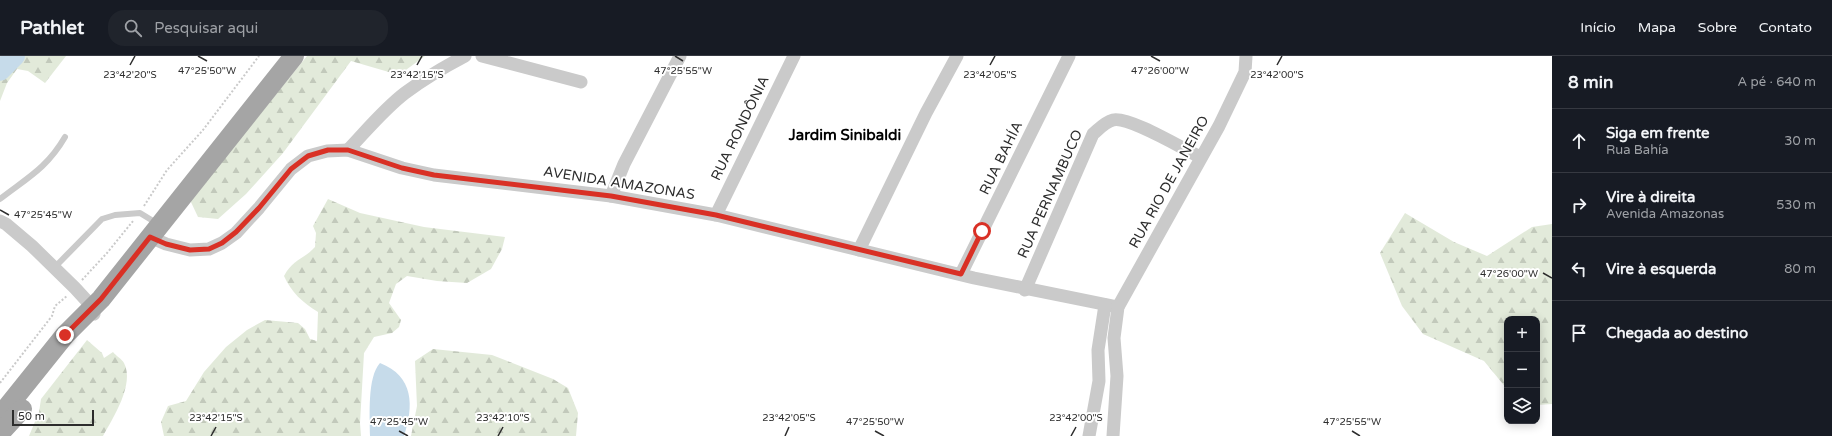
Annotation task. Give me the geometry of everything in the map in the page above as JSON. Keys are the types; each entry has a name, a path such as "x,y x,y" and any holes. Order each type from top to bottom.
{"main road":[{"path":"0,416 65,335 95,307 294,56"},
{"path":"0,434 19,414 83,334 95,307"}],"street":[{"path":"348,150 382,114 405,94 441,69 465,56"},
{"path":"482,56 581,82"},
{"path":"611,196 638,136 680,56"},
{"name":"RUA RONDÔNIA","path":"716,215 794,56"},
{"path":"859,250 926,113 957,56"},
{"name":"RUA BAHÍA","path":"961,274 1069,56"},
{"name":"RUA RIO DE JANEIRO","path":"1112,306 1219,126 1245,72 1246,56"},
{"name":"RUA PERNAMBUCO","path":"1025,290 1093,134 1103,125 1114,119 1131,122 1200,157"},
{"name":"AVENIDA AMAZONAS","path":"154,231 166,244 190,250 209,249 222,243 236,232 259,208 291,169 308,156 328,150 348,150 402,168 434,175 611,196 716,215 1025,290 1112,306"},
{"path":"0,221 6,224 95,307"},
{"path":"1088,436 1099,381 1098,350 1112,306"},
{"path":"1112,306 1117,376 1113,436"}],"lane":[{"path":"0,199 41,169 57,150 65,137"},
{"path":"54,268 102,219 115,215 140,213 154,231"}],"green space":[{"path":"0,56 66,56 45,83 28,71 17,69 7,83 0,101"},
{"path":"307,56 425,56 399,75 351,61 283,153 246,194 218,219 198,217 190,200"},
{"path":"328,199 360,213 424,227 505,237 502,249 491,269 467,283 437,281 407,276 396,284 389,303 401,320 399,327 392,333 374,337 364,353 360,423 361,436 164,436 161,422 168,406 186,401 204,372 226,347 247,330 265,320 298,323 305,329 310,339 317,341 318,312 298,297 284,276 291,266 315,247 316,233 313,226"},
{"path":"1405,213 1454,242 1487,256 1532,227 1552,224 1552,404 1540,405 1540,316 1504,316 1504,385 1484,361 1423,334 1402,306 1380,253"},
{"path":"87,340 102,353 104,358 113,352 124,363 127,371 125,391 117,411 103,436 29,436 39,412 41,399"},
{"path":"433,349 492,355 553,379 568,388 578,413 576,436 411,436 417,406 415,361"}],"water":[{"path":"380,363 400,376 408,393 410,403 409,414 404,436 370,436 371,387 376,369"}],"waterway":[{"path":"0,71 15,56"}],"district":[{"name":"Jardim Sinibaldi","path":"845,135"}],"route":[{"path":"65,335 101,299 150,237 166,244 190,250 209,249 222,243 236,232 259,208 291,169 308,156 328,150 348,150 402,168 434,175 611,196 716,215 961,274 982,231"}]}
